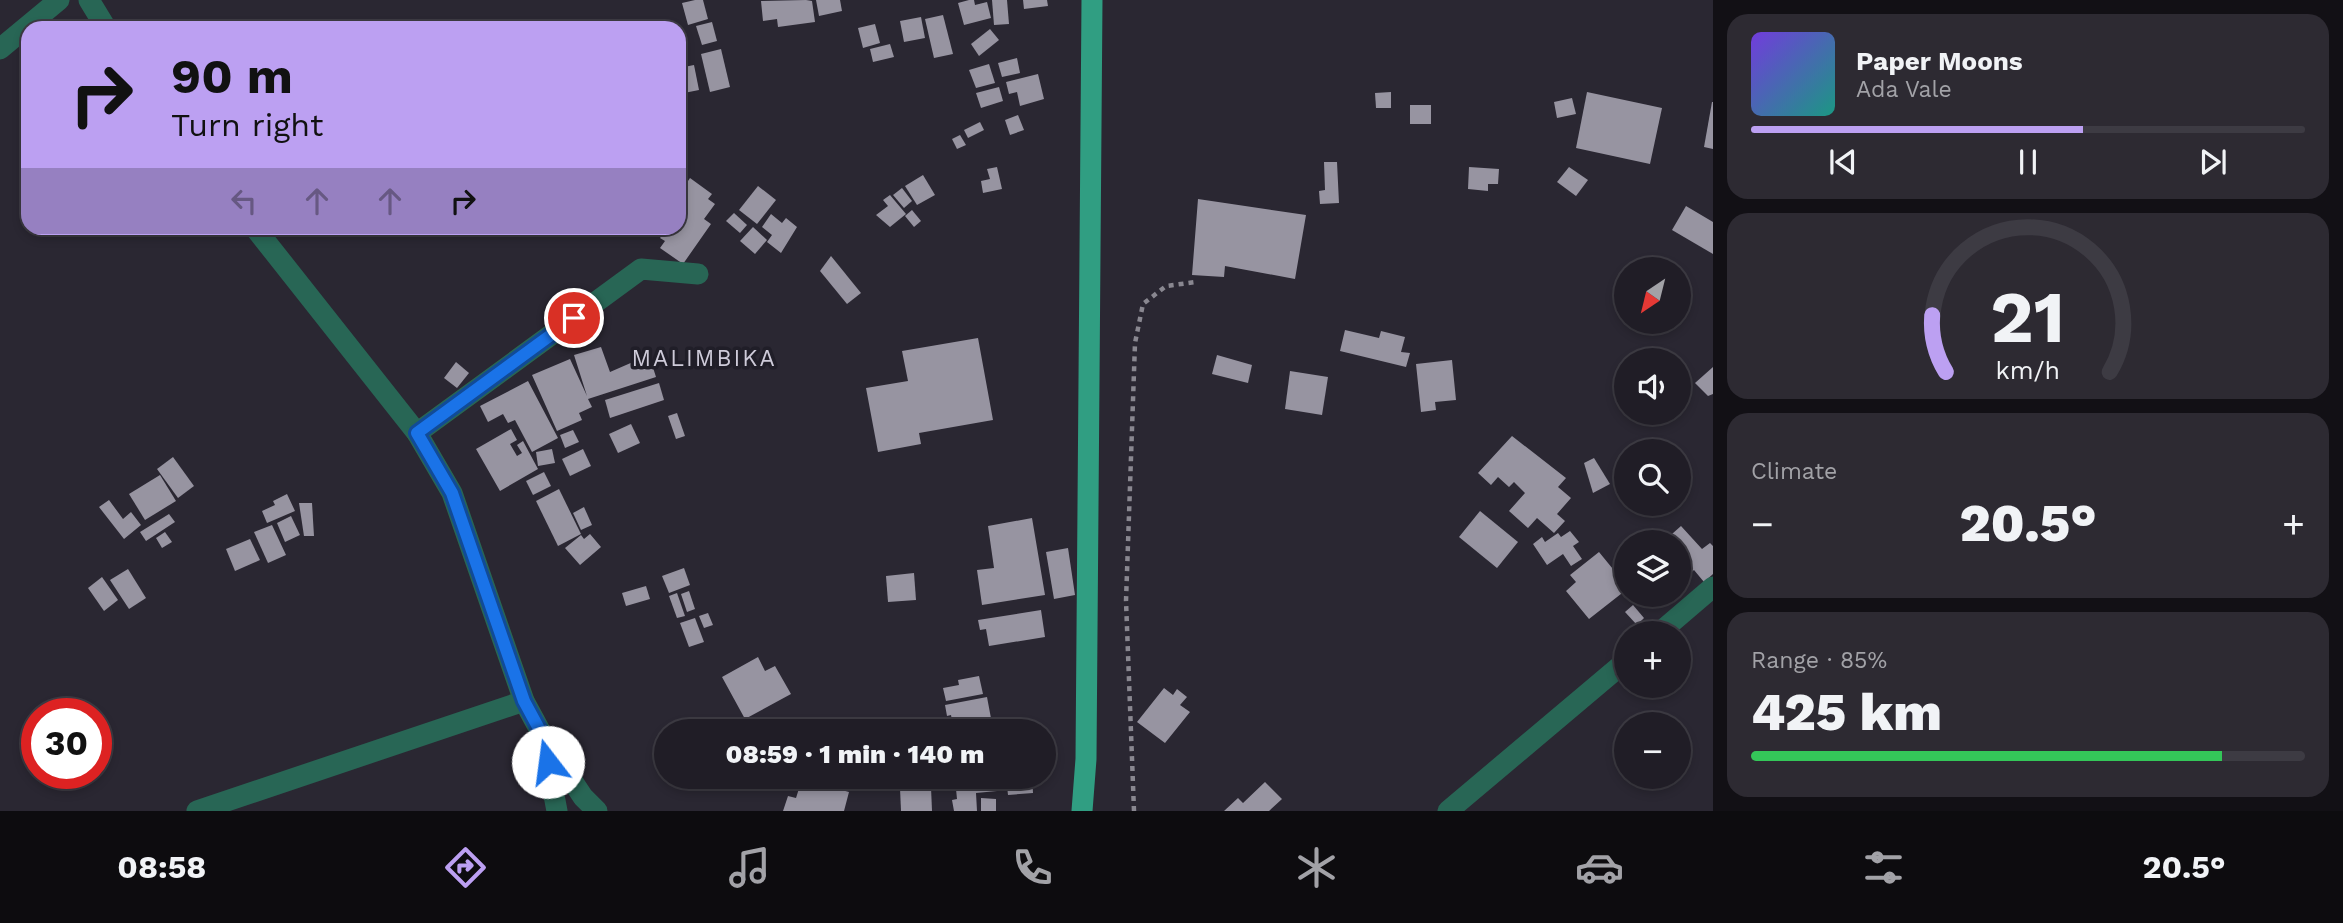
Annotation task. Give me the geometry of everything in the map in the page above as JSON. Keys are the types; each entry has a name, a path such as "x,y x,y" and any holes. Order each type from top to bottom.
{"main road":[{"path":"1082,811 1087,746 1092,0"}],"street":[{"path":"34,21 59,0"},
{"path":"89,0 102,21"},
{"path":"0,49 21,32"},
{"path":"261,235 417,433 452,493 524,701 544,738 583,797 597,811"},
{"path":"417,433 641,269 698,274"},
{"path":"1673,621 1713,587"},
{"path":"1448,811 1614,671"},
{"path":"197,811 524,701"},
{"path":"544,738 557,811"}],"path":[{"path":"1134,811 1126,601 1135,343 1143,304 1166,286 1196,282"}],"building":[{"path":"703,0 708,19 688,25 682,3"},
{"path":"816,0 840,0 842,11 819,16"},
{"path":"974,0 975,5 987,2 991,18 964,25 958,3"},
{"path":"992,0 1007,0 1009,24 994,25"},
{"path":"1023,0 1047,0 1048,6 1024,9"},
{"path":"761,1 812,1 815,22 778,27 777,19 763,21"},
{"path":"943,15 953,54 934,58 925,19"},
{"path":"921,17 925,38 904,42 900,21"},
{"path":"712,22 717,41 702,45 696,26"},
{"path":"875,24 880,43 863,48 858,28"},
{"path":"990,29 999,40 979,56 971,44"},
{"path":"890,44 894,57 873,62 870,49"},
{"path":"721,49 730,87 710,92 701,54"},
{"path":"1017,58 1020,73 1002,77 998,63"},
{"path":"989,64 995,83 976,88 969,70"},
{"path":"694,65 699,90 686,93 686,67"},
{"path":"1038,74 1044,99 1020,106 1017,92 1009,94 1006,82"},
{"path":"999,87 1003,101 981,108 976,93"},
{"path":"1391,92 1391,108 1376,108 1375,93"},
{"path":"1587,92 1662,108 1650,164 1576,148"},
{"path":"1572,98 1576,114 1557,118 1554,102"},
{"path":"1713,102 1713,149 1704,147"},
{"path":"1410,105 1431,105 1431,124 1410,124"},
{"path":"1018,115 1024,130 1010,135 1005,120"},
{"path":"980,122 984,130 968,138 964,130"},
{"path":"960,135 966,145 957,149 952,139"},
{"path":"1324,162 1337,162 1339,203 1320,204 1319,191 1325,190"},
{"path":"997,167 1002,189 983,193 981,181 990,179 987,169"},
{"path":"1469,167 1499,169 1498,184 1488,184 1488,191 1468,189"},
{"path":"1569,167 1588,180 1576,196 1557,182"},
{"path":"923,175 935,195 917,205 905,186"},
{"path":"690,178 712,194 708,199 715,204 704,219 711,224 683,264 660,248 665,241 660,238 662,235 686,235 686,184"},
{"path":"758,186 776,200 757,224 739,210"},
{"path":"902,188 912,201 904,208 893,195"},
{"path":"890,195 906,214 890,227 876,215 888,206 883,200"},
{"path":"1198,199 1306,215 1295,279 1225,266 1224,277 1192,275"},
{"path":"1686,206 1713,222 1713,254 1672,230"},
{"path":"912,210 921,221 914,227 905,216"},
{"path":"734,213 747,225 740,233 726,221"},
{"path":"771,214 782,223 786,218 797,227 781,253 767,242 772,235 762,227"},
{"path":"753,227 767,240 755,254 740,241"},
{"path":"831,256 861,293 847,304 820,271"},
{"path":"1345,330 1379,338 1381,331 1405,337 1401,352 1410,353 1406,367 1340,351"},
{"path":"978,338 993,420 919,433 921,444 878,452 866,388 908,381 902,351"},
{"path":"601,347 610,372 649,355 656,377 588,399 592,407 579,413 582,420 557,431 532,375 570,359 587,396 574,355"},
{"path":"1217,355 1252,365 1248,383 1212,374"},
{"path":"1452,360 1456,400 1435,402 1436,410 1421,412 1416,364"},
{"path":"456,362 469,373 457,388 444,378"},
{"path":"1713,367 1713,394 1708,396 1695,383"},
{"path":"1290,371 1328,377 1322,415 1285,409"},
{"path":"528,381 558,438 532,452 515,420 508,423 503,414 488,422 480,406"},
{"path":"659,383 664,400 610,418 605,400"},
{"path":"677,413 685,436 676,439 668,416"},
{"path":"631,424 640,443 618,453 609,434"},
{"path":"511,429 517,440 510,444 517,456 522,453 517,445 523,441 538,469 500,491 476,449"},
{"path":"573,430 579,442 565,448 560,435"},
{"path":"1512,436 1566,478 1558,487 1571,498 1557,514 1565,521 1554,533 1537,518 1528,528 1509,511 1525,493 1514,482 1509,487 1498,477 1491,485 1478,473"},
{"path":"552,449 555,463 538,466 536,452"},
{"path":"583,449 591,466 570,476 562,459"},
{"path":"173,457 194,486 178,498 157,469"},
{"path":"1594,458 1610,484 1593,493 1584,463"},
{"path":"544,472 551,486 533,495 526,481"},
{"path":"160,475 176,501 145,520 129,494"},
{"path":"559,489 581,534 558,546 536,501"},
{"path":"287,494 295,511 267,523 262,511 275,505 273,501"},
{"path":"109,500 123,519 131,512 141,525 124,539 99,507"},
{"path":"299,503 312,503 314,536 304,536"},
{"path":"584,507 592,525 581,530 573,513"},
{"path":"1480,511 1518,542 1497,568 1459,537"},
{"path":"169,514 175,522 146,541 140,532"},
{"path":"291,516 300,535 285,542 277,523"},
{"path":"1032,518 1045,595 982,605 977,570 994,568 988,526"},
{"path":"272,525 286,555 268,563 254,532"},
{"path":"1570,531 1579,542 1573,546 1582,559 1571,566 1563,554 1547,565 1533,544 1542,537 1545,542 1558,533 1561,537"},
{"path":"165,532 172,542 162,548 156,538"},
{"path":"590,534 601,547 580,565 565,548 581,535 584,539"},
{"path":"1691,537 1702,549 1710,543 1713,546 1713,574 1704,582 1694,570 1691,573"},
{"path":"250,539 260,560 235,571 226,549"},
{"path":"1068,548 1075,595 1054,599 1046,552"},
{"path":"1599,552 1614,570 1614,599 1589,619 1566,591 1576,582 1570,575"},
{"path":"684,568 690,585 669,593 662,576"},
{"path":"128,569 146,598 129,609 110,580"},
{"path":"914,573 916,600 888,602 886,576"},
{"path":"102,577 118,600 104,611 88,588"},
{"path":"646,586 650,599 626,606 622,593"},
{"path":"689,591 695,609 687,612 681,594"},
{"path":"677,593 685,616 677,618 669,596"},
{"path":"1635,607 1644,618 1633,621 1625,612"},
{"path":"1041,610 1045,637 989,646 986,629 980,630 978,620"},
{"path":"708,613 713,625 704,628 699,616"},
{"path":"695,618 704,642 689,647 680,623"},
{"path":"758,657 765,671 775,666 791,694 745,719 722,677"},
{"path":"979,676 983,694 946,701 943,688 959,685 958,680"},
{"path":"1164,688 1173,695 1177,689 1187,697 1180,705 1190,712 1165,743 1137,722"},
{"path":"987,697 991,719 952,719 951,715 947,716 945,705"},
{"path":"1265,782 1282,799 1269,811 1224,811 1238,798 1243,803"},
{"path":"799,789 838,789 849,792 844,811 783,811 788,796 796,798"},
{"path":"900,789 931,789 932,811 901,811"},
{"path":"956,789 997,789 976,793 977,811 954,811 952,800 957,799"},
{"path":"1007,789 1033,789 1033,793 1008,795"},
{"path":"981,798 996,799 996,811 981,811"}],"district":[{"name":"MALIMBIKA","path":"704,358"}],"route":[{"path":"548,762 544,738 524,701 452,493 417,433 574,318"}]}
